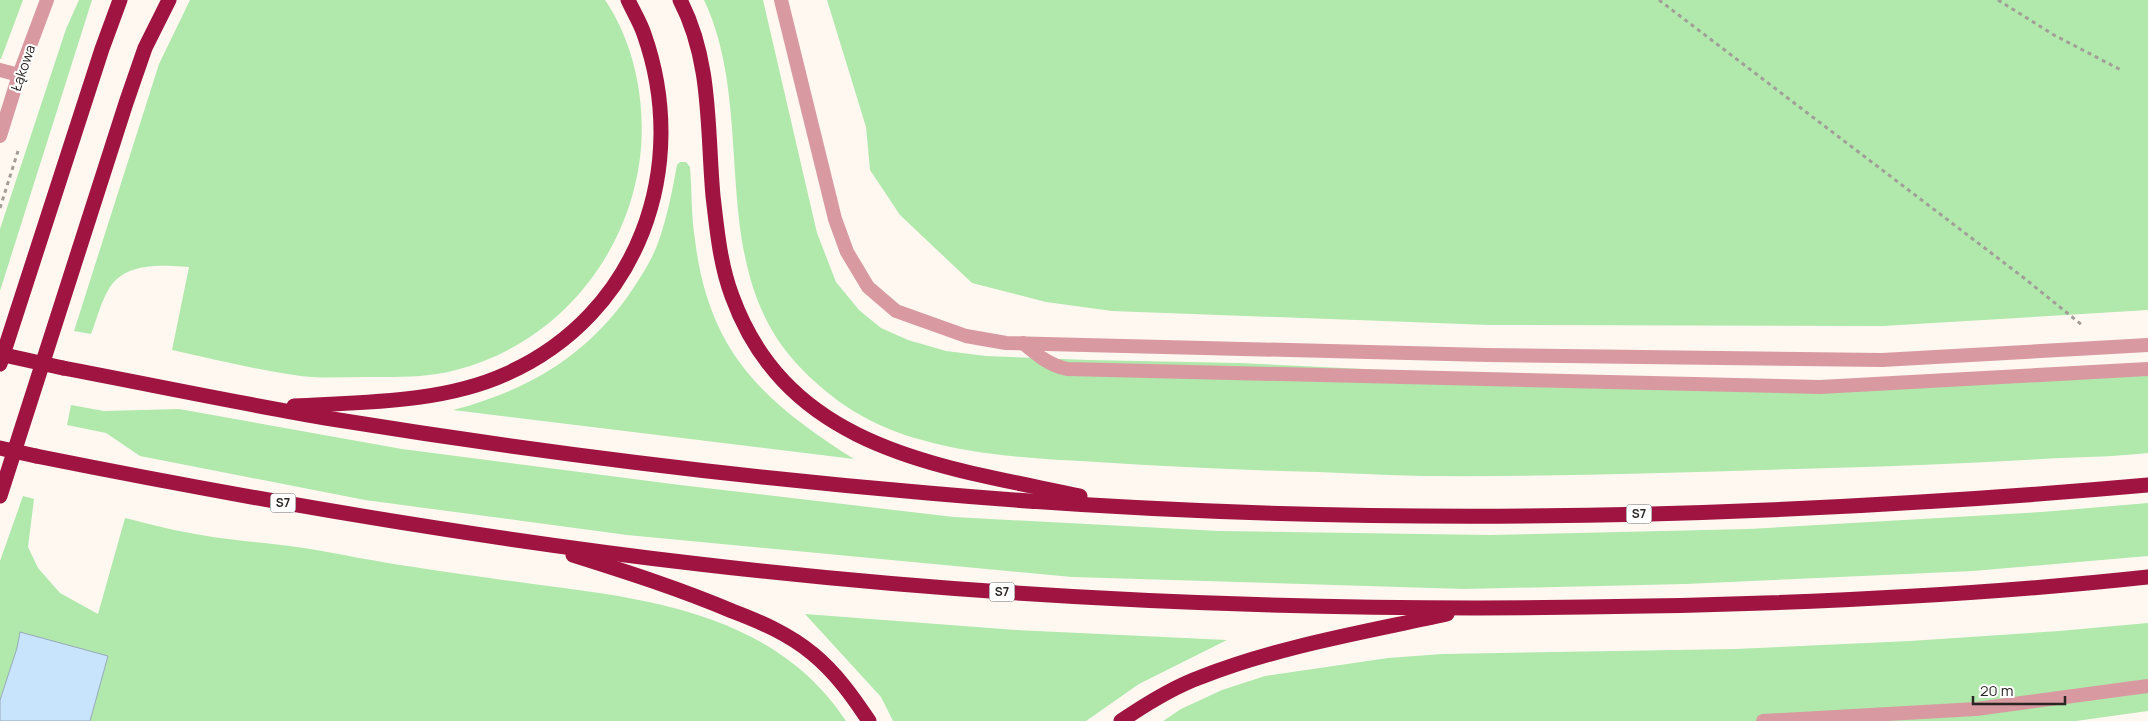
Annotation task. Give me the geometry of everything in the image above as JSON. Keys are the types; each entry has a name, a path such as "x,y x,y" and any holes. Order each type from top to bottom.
{"highway":[{"path":"0,364 93,77 120,0"},
{"path":"0,496 126,103 145,48 169,0"},
{"path":"268,408 389,401 431,396 472,386 505,375 537,359 570,334 597,309 622,274 639,242 654,197 662,158 662,117 656,75 644,33 628,0"},
{"path":"680,0 696,37 705,78 713,195 720,252 731,295 747,332 769,367 796,394 826,418 878,446 938,466 1130,507"},
{"name":"S7","path":"0,354 268,408 494,444 713,472 932,494 1130,507 1358,515 1613,515 1753,511 1930,502 2148,485"},
{"name":"S7","path":"0,448 309,508 532,542 711,565 980,590 1246,604 1474,608 1739,604 1968,593 2148,577"},
{"path":"532,542 664,584 779,631 807,649 829,669 843,684 869,721"},
{"path":"1121,721 1179,687 1228,668 1306,645 1474,608"}],"street":[{"name":"Łąkowa","path":"0,136 19,75 47,0"},
{"path":"781,0 835,219 847,252 868,287 896,311 966,336 1006,343 1487,355 1872,360 2148,345"},
{"path":"0,70 19,75"},
{"path":"1023,343 1053,366 1067,369 1681,385 1820,387 2148,369"},
{"path":"1763,721 1976,709 2148,686"}],"path":[{"path":"1659,0 2016,272 2110,347"},
{"path":"1998,0 2054,36 2121,70"}],"green space":[{"path":"0,0 23,0 1,59 0,59"},
{"path":"79,0 92,0 0,291 0,229 66,29"},
{"path":"190,0 605,0 627,42 634,65 639,89 642,138 635,185 625,218 611,248 593,277 547,325 519,344 489,359 456,370 422,376 330,378 303,376 248,367 172,350 189,267 146,267 126,273 117,279 107,292 91,334 74,331 159,64"},
{"path":"704,0 763,0 817,233 836,282 859,310 881,328 908,340 946,351 986,356 1239,363 1697,385 2148,375 2148,453 1936,464 1678,473 1424,476 1143,465 1031,458 965,450 904,435 853,411 823,389 796,363 768,323 751,280 741,234 728,91 720,44"},
{"path":"827,0 2148,0 2148,310 1883,326 1489,325 1112,311 1046,302 972,283 900,215 870,170 866,127"},
{"path":"680,162 686,162 690,167 692,213 702,279 713,314 727,344 767,394 822,438 854,459 453,410 504,393 551,370 592,338 611,318 636,284 655,250 667,214 677,165"},
{"path":"71,405 104,411 179,409 402,449 680,485 954,517 1219,531 1489,535 1748,529 2042,512 2148,503 2148,556 1973,571 1685,584 1464,589 1072,577 627,535 365,500 140,456 106,433 67,425"},
{"path":"23,496 34,499 28,547 38,568 60,593 98,614 125,518 201,535 304,548 400,565 590,592 674,608 714,620 752,637 787,659 819,686 846,721 0,721 0,561"},
{"path":"805,614 1016,630 1227,640 1139,684 1086,721 893,721 881,697"},
{"path":"2148,623 2148,711 2076,721 1163,721 1181,709 1222,690 1265,676 1388,658 1442,654 1735,649 1910,641"}],"water":[{"path":"20,632 108,656 90,721 0,721 0,700 17,648"}]}
